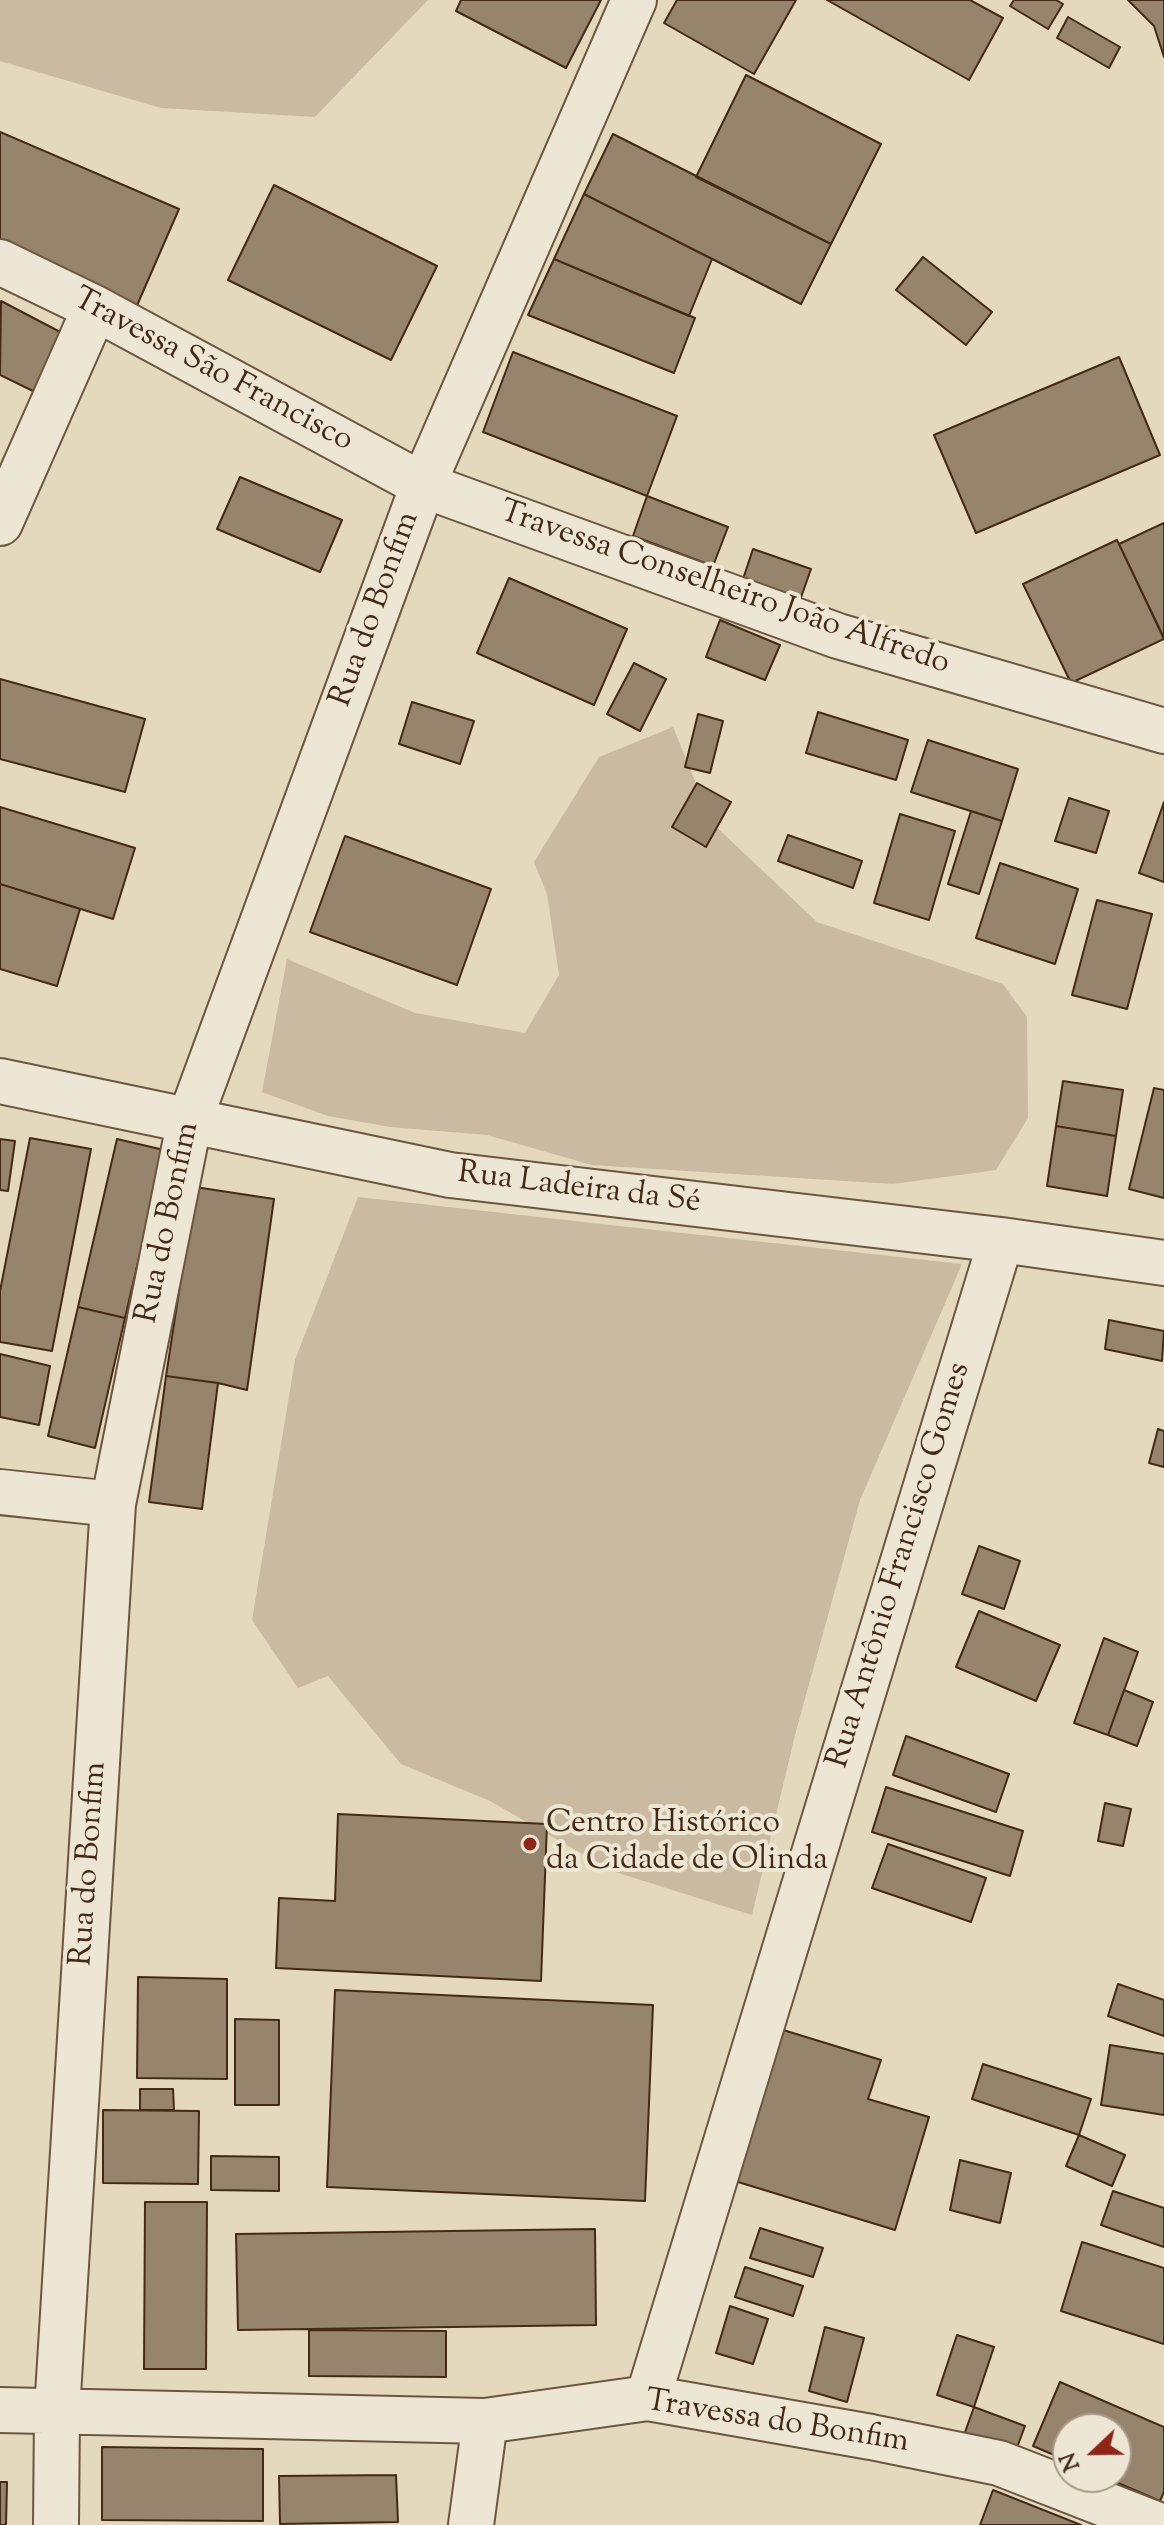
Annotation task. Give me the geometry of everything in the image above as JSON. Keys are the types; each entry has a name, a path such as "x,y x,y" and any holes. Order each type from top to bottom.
{"street":[{"name":"Rua do Bonfim","path":"56,2525 57,2411 113,1504 190,1119 423,485 634,0"},
{"name":"Travessa São Francisco","path":"0,262 95,308 423,485"},
{"path":"0,523 95,308"},
{"name":"Travessa Conselheiro João Alfredo","path":"423,485 838,636 1164,731"},
{"name":"Rua Ladeira da Sé","path":"0,1081 450,1175 1001,1240 1164,1263"},
{"name":"Rua Antônio Francisco Gomes","path":"648,2398 1001,1240"},
{"path":"0,1492 113,1504"},
{"name":"Travessa do Bonfim","path":"0,2410 485,2421 648,2398 999,2463 1158,2525"},
{"path":"471,2525 485,2421"}],"shaded area":[{"path":"0,0 428,0 315,117 161,108 0,61"},
{"path":"673,727 712,823 817,922 1003,984 1027,1017 1028,1118 996,1170 893,1184 592,1165 487,1135 390,1127 328,1116 262,1092 287,959 415,1013 525,1033 559,975 547,894 534,862 599,757"},
{"path":"358,1197 962,1264 860,1500 796,1731 752,1915 612,1871 490,1801 401,1764 328,1676 298,1688 252,1620 295,1360"}],"building":[{"path":"461,0 601,0 566,68 456,11"},
{"path":"677,0 796,0 754,74 664,23"},
{"path":"827,0 970,0 1003,18 969,80"},
{"path":"1014,0 1056,0 1063,4 1048,29 1010,6"},
{"path":"1128,0 1164,0 1164,57 1154,26"},
{"path":"1068,17 1120,47 1109,68 1057,38"},
{"path":"746,75 881,144 831,244 696,177"},
{"path":"0,132 179,209 135,310 0,253"},
{"path":"613,134 831,244 801,304 584,194"},
{"path":"274,185 437,266 391,360 228,280"},
{"path":"584,194 712,259 689,316 554,259"},
{"path":"923,257 992,312 966,345 896,290"},
{"path":"554,259 695,318 674,373 528,315"},
{"path":"1,301 66,335 37,393 0,375"},
{"path":"513,352 677,416 647,496 483,432"},
{"path":"1119,357 1160,455 976,533 934,435"},
{"path":"240,477 342,520 320,572 217,529"},
{"path":"647,496 728,527 713,566 633,536"},
{"path":"1164,523 1164,638 1119,544"},
{"path":"1117,540 1164,639 1071,683 1023,584"},
{"path":"753,549 811,569 798,606 741,585"},
{"path":"509,578 627,629 594,705 477,653"},
{"path":"720,620 780,645 765,680 706,657"},
{"path":"634,663 666,679 640,731 607,714"},
{"path":"0,679 145,719 125,792 0,759"},
{"path":"412,702 474,721 460,764 399,744"},
{"path":"818,712 908,740 896,780 806,753"},
{"path":"698,714 723,721 710,773 685,767"},
{"path":"928,740 1018,769 1002,821 911,792"},
{"path":"697,783 731,802 706,847 672,827"},
{"path":"1069,798 1109,811 1096,853 1055,841"},
{"path":"1164,802 1164,882 1139,873"},
{"path":"0,807 135,848 113,919 0,884"},
{"path":"971,811 1002,821 979,894 948,884"},
{"path":"900,814 955,831 929,920 874,903"},
{"path":"788,835 862,861 853,888 778,861"},
{"path":"345,836 491,889 457,985 310,932"},
{"path":"1000,863 1078,889 1055,964 976,938"},
{"path":"0,884 80,909 57,986 0,969"},
{"path":"1097,900 1152,914 1127,1009 1072,995"},
{"path":"1063,1081 1123,1090 1116,1136 1056,1126"},
{"path":"1154,1088 1164,1090 1164,1198 1129,1189"},
{"path":"1056,1126 1116,1136 1107,1196 1047,1186"},
{"path":"30,1138 91,1149 52,1351 0,1342 0,1291"},
{"path":"0,1139 15,1141 8,1191 0,1190"},
{"path":"117,1139 164,1150 125,1318 78,1307"},
{"path":"195,1187 274,1199 247,1390 166,1376"},
{"path":"78,1307 125,1318 95,1448 48,1436"},
{"path":"1109,1320 1164,1331 1162,1361 1105,1349"},
{"path":"0,1354 50,1366 39,1425 0,1417"},
{"path":"166,1376 218,1383 202,1509 149,1502"},
{"path":"1158,1429 1164,1431 1164,1467 1149,1463"},
{"path":"979,1546 1020,1561 1004,1609 962,1594"},
{"path":"979,1611 1060,1645 1036,1701 956,1667"},
{"path":"1104,1638 1138,1652 1108,1735 1074,1723"},
{"path":"1124,1690 1153,1702 1137,1746 1108,1735"},
{"path":"906,1736 1009,1774 996,1812 893,1775"},
{"path":"886,1787 1023,1831 1010,1876 872,1832"},
{"path":"1105,1803 1131,1809 1123,1846 1098,1841"},
{"path":"338,1814 547,1824 541,1981 276,1968 279,1898 335,1901"},
{"path":"888,1844 986,1878 971,1922 872,1888"},
{"path":"138,1977 227,1979 227,2079 137,2078"},
{"path":"1118,1984 1164,2000 1164,2036 1108,2016"},
{"path":"335,1990 653,2005 645,2201 327,2187"},
{"path":"235,2019 279,2020 279,2105 235,2105"},
{"path":"770,2026 881,2060 868,2099 929,2117 895,2230 725,2178"},
{"path":"1110,2045 1164,2054 1164,2115 1101,2105"},
{"path":"983,2064 1091,2099 1079,2135 972,2099"},
{"path":"140,2089 173,2089 174,2110 140,2110"},
{"path":"103,2110 199,2111 198,2184 103,2183"},
{"path":"1079,2135 1125,2155 1112,2186 1066,2166"},
{"path":"211,2156 279,2157 279,2191 211,2190"},
{"path":"960,2160 1011,2173 1000,2223 950,2210"},
{"path":"1113,2191 1164,2208 1164,2247 1101,2225"},
{"path":"145,2202 207,2202 206,2369 144,2369"},
{"path":"760,2228 823,2248 813,2277 750,2258"},
{"path":"595,2229 596,2325 238,2330 236,2234"},
{"path":"1082,2242 1164,2268 1164,2344 1061,2311"},
{"path":"745,2267 803,2286 793,2316 735,2297"},
{"path":"730,2306 768,2319 753,2364 716,2353"},
{"path":"825,2327 864,2338 847,2402 809,2391"},
{"path":"309,2330 446,2331 446,2377 309,2376"},
{"path":"957,2335 994,2347 974,2407 937,2395"},
{"path":"1060,2382 1132,2413 1052,2413 1052,2454 1033,2446"},
{"path":"974,2407 1025,2426 1015,2453 964,2435"},
{"path":"1132,2413 1164,2427 1164,2492 1160,2501 1132,2489"},
{"path":"102,2447 263,2449 263,2521 102,2520"},
{"path":"396,2475 398,2522 280,2524 279,2476"},
{"path":"0,2482 7,2482 6,2525 0,2525"},
{"path":"993,2490 1081,2525 980,2525"}],"place":[{"name":"Centro Histórico da Cidade de Olinda","path":"530,1844"}]}
